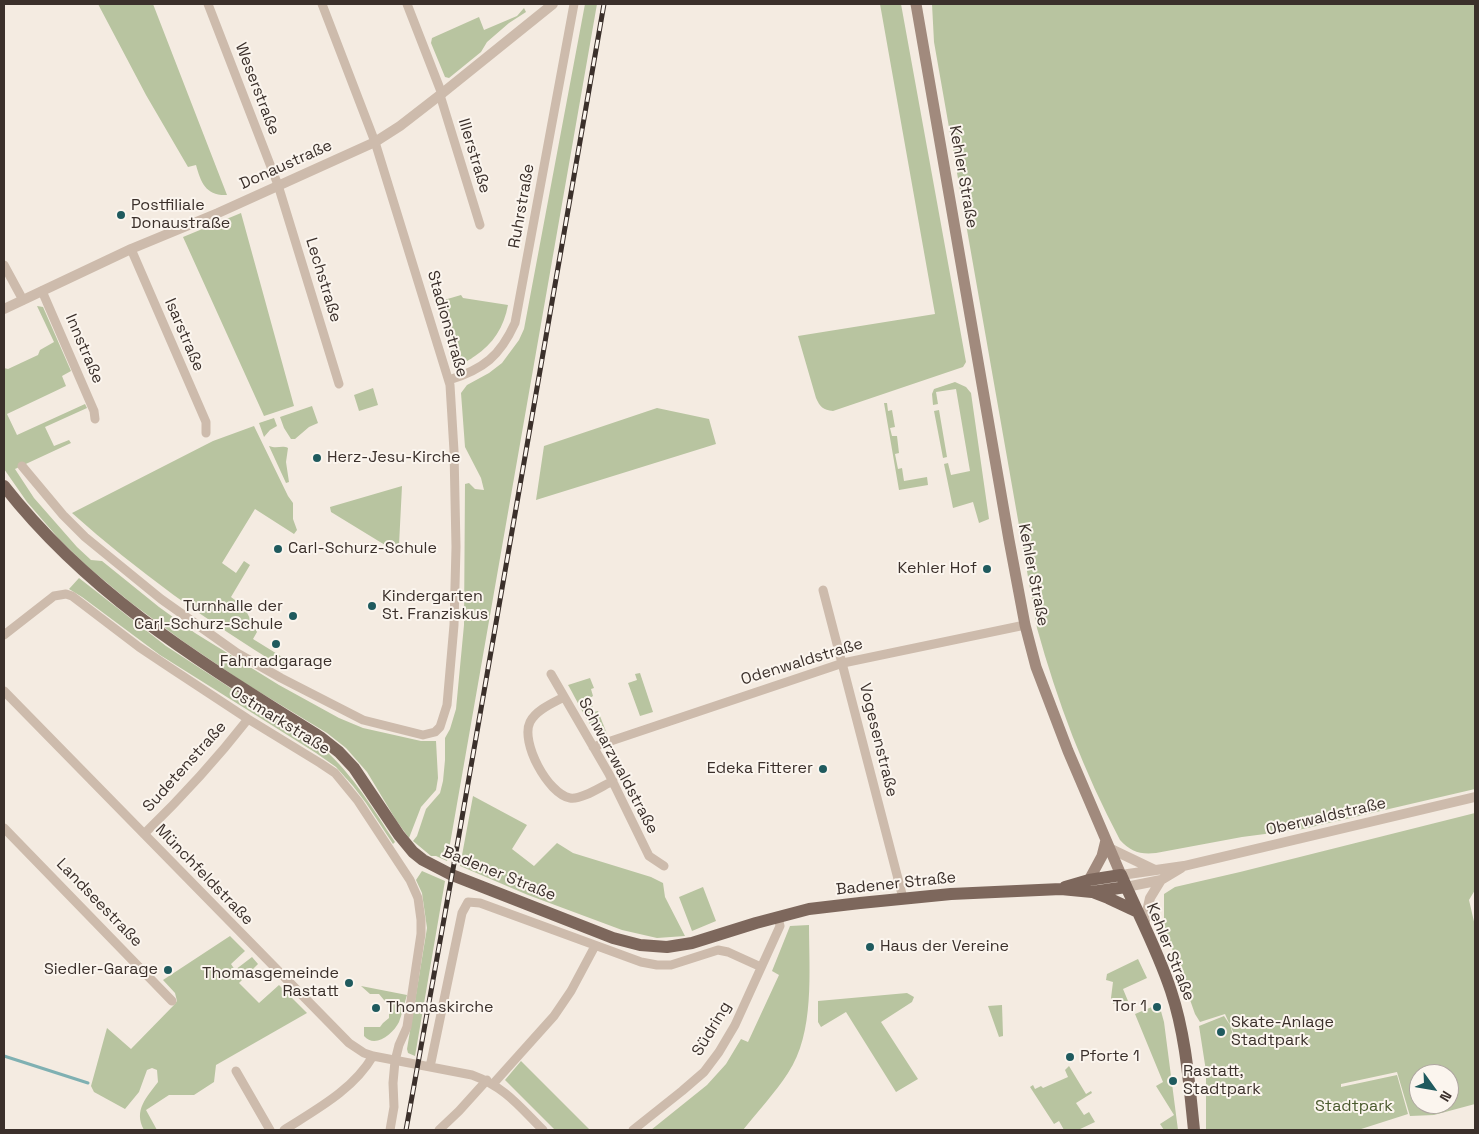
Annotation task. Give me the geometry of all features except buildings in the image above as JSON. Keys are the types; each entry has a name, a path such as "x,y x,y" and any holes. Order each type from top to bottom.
{"main road":[{"name":"Kehler Straße","path":"916,4 1009,540 1036,667 1107,844 1168,982 1180,1020 1186,1051 1194,1130"},
{"name":"Badener Straße","path":"4,486 66,556 116,599 188,653 320,737 339,752 364,780 399,835 413,852 423,860 473,883 613,938 640,945 667,947 692,943 778,917 812,909 903,898 1062,889 1124,881"},
{"path":"1107,844 1090,886 1108,898 1138,912"}],"street":[{"name":"Weserstraße","path":"208,4 278,185"},
{"name":"Stadionstraße","path":"22,466 63,515 85,537 161,599 237,653 363,720 423,735 435,732 440,727 445,717 447,705 455,596 454,451 449,380 375,142 322,4"},
{"name":"Illerstraße","path":"407,4 441,94 480,225"},
{"name":"Donaustraße","path":"4,309 131,249 218,213 375,142 400,126 553,4"},
{"name":"Ruhrstraße","path":"449,380 476,370 498,353 508,340 515,323 574,4"},
{"name":"Lechstraße","path":"278,185 339,384"},
{"name":"Isarstraße","path":"131,249 206,422 206,433"},
{"path":"4,265 23,300"},
{"name":"Innstraße","path":"42,291 94,411 95,419"},
{"name":"Vogesenstraße","path":"824,590 903,898"},
{"name":"Ostmarkstraße","path":"4,635 54,596 61,594 72,596 139,647 248,720 335,773 358,801 410,880 418,898 421,920 421,934 407,1027 399,1044 395,1061 393,1083 394,1107 390,1130"},
{"name":"Odenwaldstraße","path":"593,747 843,663 1026,624"},
{"name":"Schwarzwaldstraße","path":"551,674 612,781 648,856 664,866"},
{"name":"Münchfeldstraße","path":"4,691 341,1036 364,1053 373,1056 472,1075 490,1082"},
{"path":"564,697 537,713 528,727 529,744 541,771 556,789 570,798 579,797 612,781"},
{"name":"Sudetenstraße","path":"144,834 226,748 248,720"},
{"name":"Oberwaldstraße","path":"1124,881 1155,870 1184,866 1475,798"},
{"name":"Landseestraße","path":"4,828 172,1001"},
{"path":"1107,844 1155,870"},
{"name":"Oberwaldstraße","path":"1124,881 1161,880 1184,866"},
{"path":"1144,925 1150,898 1161,880"},
{"path":"430,1067 462,913 468,902 480,903 641,962 671,965 718,950 728,952 761,967"},
{"name":"Südring","path":"633,1130 704,1072 719,1052 735,1026 780,926 778,917"},
{"path":"440,1130 554,1016 572,991 595,946"},
{"path":"284,1130 331,1100 360,1076 373,1056"},
{"path":"236,1070 270,1130"},
{"path":"490,1082 510,1097 543,1130"}],"green space":[{"path":"98,4 153,4 227,195 220,195 209,191 202,183 196,165 188,167 146,95"},
{"path":"585,4 597,4 447,861 431,856 413,841 417,836 426,809 440,793 445,760 445,738 456,709 464,625 465,484 469,483 475,489 484,490 481,478 465,447 461,393 467,385 489,373 502,363 519,340 524,329"},
{"path":"880,4 901,4 966,362 963,367 833,411 822,408 816,398 798,336 935,314"},
{"path":"932,4 1475,4 1475,789 1303,829 1242,837 1156,853 1136,851 1120,840 1083,762 1053,682 1037,628 934,42"},
{"path":"524,8 526,12 509,23 487,42 481,52 449,78 445,77 431,43 432,38 479,17 484,30 517,16"},
{"path":"241,213 294,406 264,416 183,237"},
{"path":"436,276 444,300 461,295 463,298 508,305 504,321 497,334 487,346 471,359 464,362 457,363 453,359 451,340 443,309 435,297 429,279"},
{"path":"37,306 43,307 71,371 62,376 66,386 7,414 17,435 85,404 87,408 45,427 54,446 69,440 71,443 15,469 34,498 77,547 91,560 102,561 195,633 279,685 339,718 363,728 421,741 436,741 438,778 436,790 421,807 409,838 367,772 346,748 327,733 243,682 130,602 88,567 59,539 27,502 4,469 4,368 8,369 38,355 40,350 54,342"},
{"path":"955,382 966,387 971,393 989,519 979,523 973,502 953,508 944,464 948,463 951,475 970,471 956,389 936,392 938,404 933,405 932,394 934,389"},
{"path":"373,388 378,405 359,411 354,395"},
{"path":"884,403 887,403 888,411 892,410 895,427 890,428 892,436 897,436 899,453 895,454 898,469 902,468 904,481 927,477 928,485 899,490"},
{"path":"312,406 318,423 309,427 295,439 291,439 280,417"},
{"path":"657,408 709,419 716,444 536,500 544,446"},
{"path":"939,410 947,457 943,458 934,411"},
{"path":"274,418 277,426 264,437 259,423"},
{"path":"254,426 293,503 293,519 297,530 294,534 255,509 222,563 236,573 244,561 250,565 231,597 244,607 257,632 253,639 287,660 282,667 174,595 72,513 213,441"},
{"path":"269,446 288,448 286,462 289,482 286,483"},
{"path":"402,486 399,545 385,545 331,512 330,507"},
{"path":"79,578 166,646 324,749 345,770 395,842 393,844 366,803 336,767 160,655 69,589"},
{"path":"640,673 653,712 640,716 628,683 637,680 635,674"},
{"path":"590,678 594,688 591,689 593,696 590,698 594,712 598,711 607,734 599,735 592,727 568,685"},
{"path":"473,796 527,825 512,849 534,866 557,843 573,853 651,877 663,883 665,897 685,936 657,938 622,930 528,895 460,866"},
{"name":"Stadtpark","path":"1475,813 1475,890 1469,900 1475,926 1475,1104 1459,1108 1459,1064 1409,1064 1409,1113 1397,1072 1341,1084 1341,1087 1397,1075 1408,1114 1358,1130 1206,1130 1206,1071 1199,1026 1224,1016 1230,1025 1225,1014 1200,1022 1195,1014 1164,926 1164,894 1175,887","holes":["1230,1025 1239,1045 1237,1048"]},
{"path":"422,871 445,881 415,1056 408,1053 407,1049 427,928 422,893 416,880"},
{"path":"703,887 716,921 692,931 679,897"},
{"path":"809,925 809,1001 807,1021 797,1057 778,1088 743,1130 651,1130 707,1085 726,1064 741,1039 748,1042 779,975 772,971 790,926"},
{"path":"230,936 245,951 231,964 235,970 252,957 258,964 239,983 259,1003 279,985 307,1013 216,1065 214,1082 194,1095 169,1095 146,1110 157,1130 144,1130 141,1123 141,1110 158,1082 157,1070 152,1068 147,1070 139,1092 125,1109 94,1092 91,1086 107,1028 131,1049 177,1001 175,993 163,980"},
{"path":"1138,959 1147,978 1123,989 1128,1001 1113,1004 1111,998 1113,982 1106,980 1107,974"},
{"path":"361,986 407,995 396,1027 388,1035 378,1040 368,1040 364,1036 364,1027 380,1027 389,1018 389,1006 379,994 370,994"},
{"path":"907,993 914,997 912,1002 881,1022 918,1079 896,1092 846,1012 821,1027 818,1022 818,1001"},
{"path":"1159,1004 1164,1022 1178,1130 1164,1130 1160,1124 1174,1115 1156,1086 1163,1082 1135,1014"},
{"path":"1002,1005 1003,1036 999,1037 988,1006"},
{"path":"521,1061 590,1130 555,1130 505,1080"},
{"path":"1069,1066 1086,1094 1091,1091 1092,1093 1076,1103 1084,1115 1089,1112 1095,1122 1078,1130 1064,1130 1059,1121 1054,1124 1030,1087 1033,1085 1035,1089 1041,1086 1043,1088 1068,1077 1065,1070"},
{"path":"1409,1114 1438,1114 1434,1115 1410,1116"}],"waterway":[{"path":"4,1056 88,1083"}],"railway":[{"path":"406,1130 604,4"}],"place":[{"name":"Postfiliale Donaustraße","path":"121,215"},
{"name":"Herz-Jesu-Kirche","path":"317,458"},
{"name":"Carl-Schurz-Schule","path":"278,549"},
{"name":"Kehler Hof","path":"987,569"},
{"name":"Kindergarten St. Franziskus","path":"372,606"},
{"name":"Turnhalle der Carl-Schurz-Schule","path":"293,616"},
{"name":"Fahrradgarage","path":"276,644"},
{"name":"Edeka Fitterer","path":"823,769"},
{"name":"Haus der Vereine","path":"870,947"},
{"name":"Siedler-Garage","path":"168,970"},
{"name":"Thomasgemeinde Rastatt","path":"349,983"},
{"name":"Tor 1","path":"1157,1007"},
{"name":"Thomaskirche","path":"376,1008"},
{"name":"Skate-Anlage Stadtpark","path":"1221,1032"},
{"name":"Pforte 1","path":"1070,1057"},
{"name":"Rastatt, Stadtpark","path":"1173,1081"}]}
